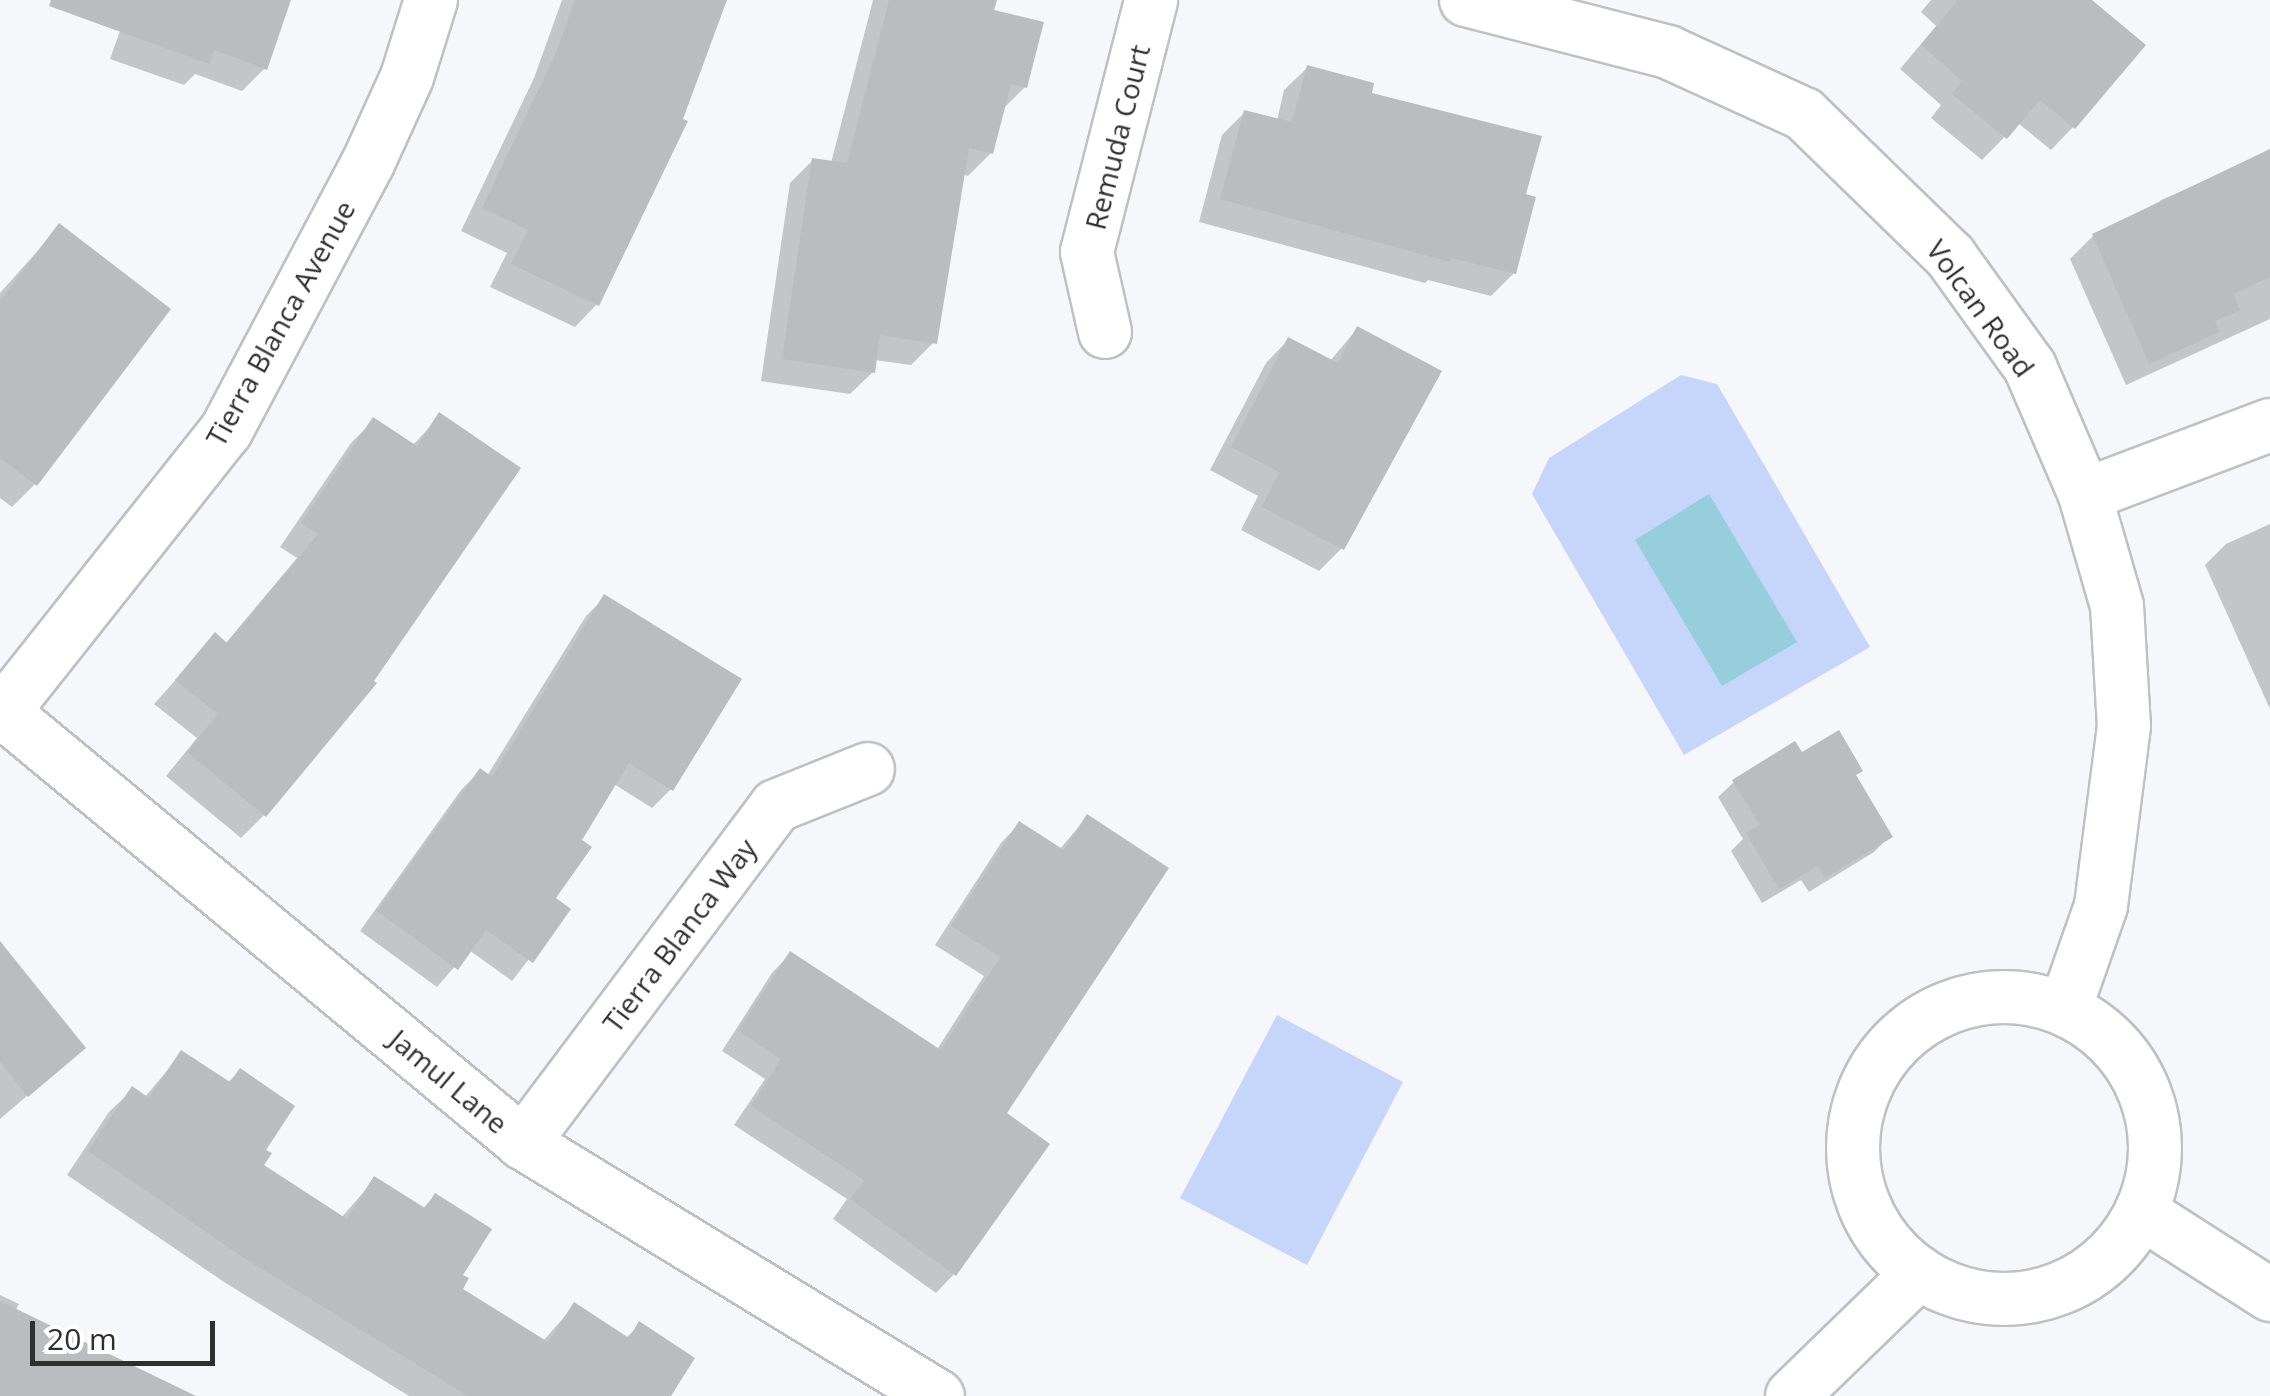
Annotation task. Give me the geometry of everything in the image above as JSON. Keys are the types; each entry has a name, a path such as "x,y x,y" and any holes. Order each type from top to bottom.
{"street":[{"name":"Tierra Blanca Avenue","path":"1,713 226,431 368,163 406,77 432,0"},
{"name":"Remuda Court","path":"1106,332 1087,252 1152,0"},
{"name":"Volcan Road","path":"1466,0 1668,52 1804,114 1950,256 2030,367 2084,495 2117,606 2124,726 2101,906 2064,1009"},
{"path":"2084,495 2270,424"},
{"name":"Jamul Lane","path":"1,713 523,1143 938,1396"},
{"name":"Tierra Blanca Way","path":"523,1143 776,806 868,770"},
{"path":"2016,997 2064,1009 2105,1035 2136,1072 2153,1118 2156,1166 2142,1213 2113,1256 2069,1287 2019,1300 1966,1295 1919,1274 1883,1239 1860,1195 1852,1146 1861,1098 1885,1054 1922,1021 1967,1000 2016,997"},
{"path":"2142,1213 2270,1295"},
{"path":"1792,1396 1919,1274"}],"shaded area":[{"path":"1681,375 1717,384 1870,647 1684,755 1532,494 1549,458"},
{"path":"1709,494 1797,642 1722,686 1635,540"},
{"path":"1277,1015 1403,1082 1307,1265 1180,1198"}],"building":[{"path":"51,0 291,0 267,70 214,50 209,64 49,6"},
{"path":"575,0 727,0 683,119 688,121 599,306 511,264 528,230 482,208 556,53"},
{"path":"889,0 997,0 994,10 1044,22 1027,88 1011,84 993,154 969,148 937,344 880,335 875,373 782,359 812,158 847,163"},
{"path":"1958,0 2092,0 2146,45 2075,129 2040,100 2007,139 1952,94 1962,81 1921,45"},
{"path":"1307,65 1374,83 1372,93 1542,136 1526,194 1536,197 1516,274 1451,258 1450,262 1220,199 1244,110 1292,122"},
{"path":"2270,149 2270,277 2233,294 2240,310 2215,321 2219,332 2149,364 2092,234"},
{"path":"59,223 171,309 37,486 0,458 0,301"},
{"path":"1357,326 1442,371 1344,550 1262,507 1279,472 1231,447 1288,337 1338,363"},
{"path":"439,412 521,468 374,681 377,683 266,817 187,752 218,714 175,680 215,632 227,643 318,534 301,523 373,417 417,446"},
{"path":"604,594 742,679 673,791 629,763 582,840 592,847 556,898 571,909 533,963 486,930 458,970 377,911 480,768 492,777"},
{"path":"1839,730 1863,771 1856,775 1893,837 1825,878 1817,866 1779,889 1746,833 1760,825 1732,780 1795,741 1802,752"},
{"path":"1087,814 1169,868 1007,1113 1050,1144 956,1276 850,1199 864,1180 751,1106 781,1059 738,1031 790,951 941,1050 1000,957 951,926 1019,821 1064,850"},
{"path":"0,941 86,1048 28,1097 0,1062"},
{"path":"181,1050 230,1082 240,1068 295,1106 266,1150 272,1153 264,1165 347,1219 374,1176 425,1208 435,1193 492,1229 463,1275 469,1278 463,1289 548,1342 574,1302 629,1338 639,1321 695,1358 671,1396 468,1396 247,1260 88,1151 132,1086 149,1098"},
{"path":"0,1301 196,1396 0,1396"}]}
